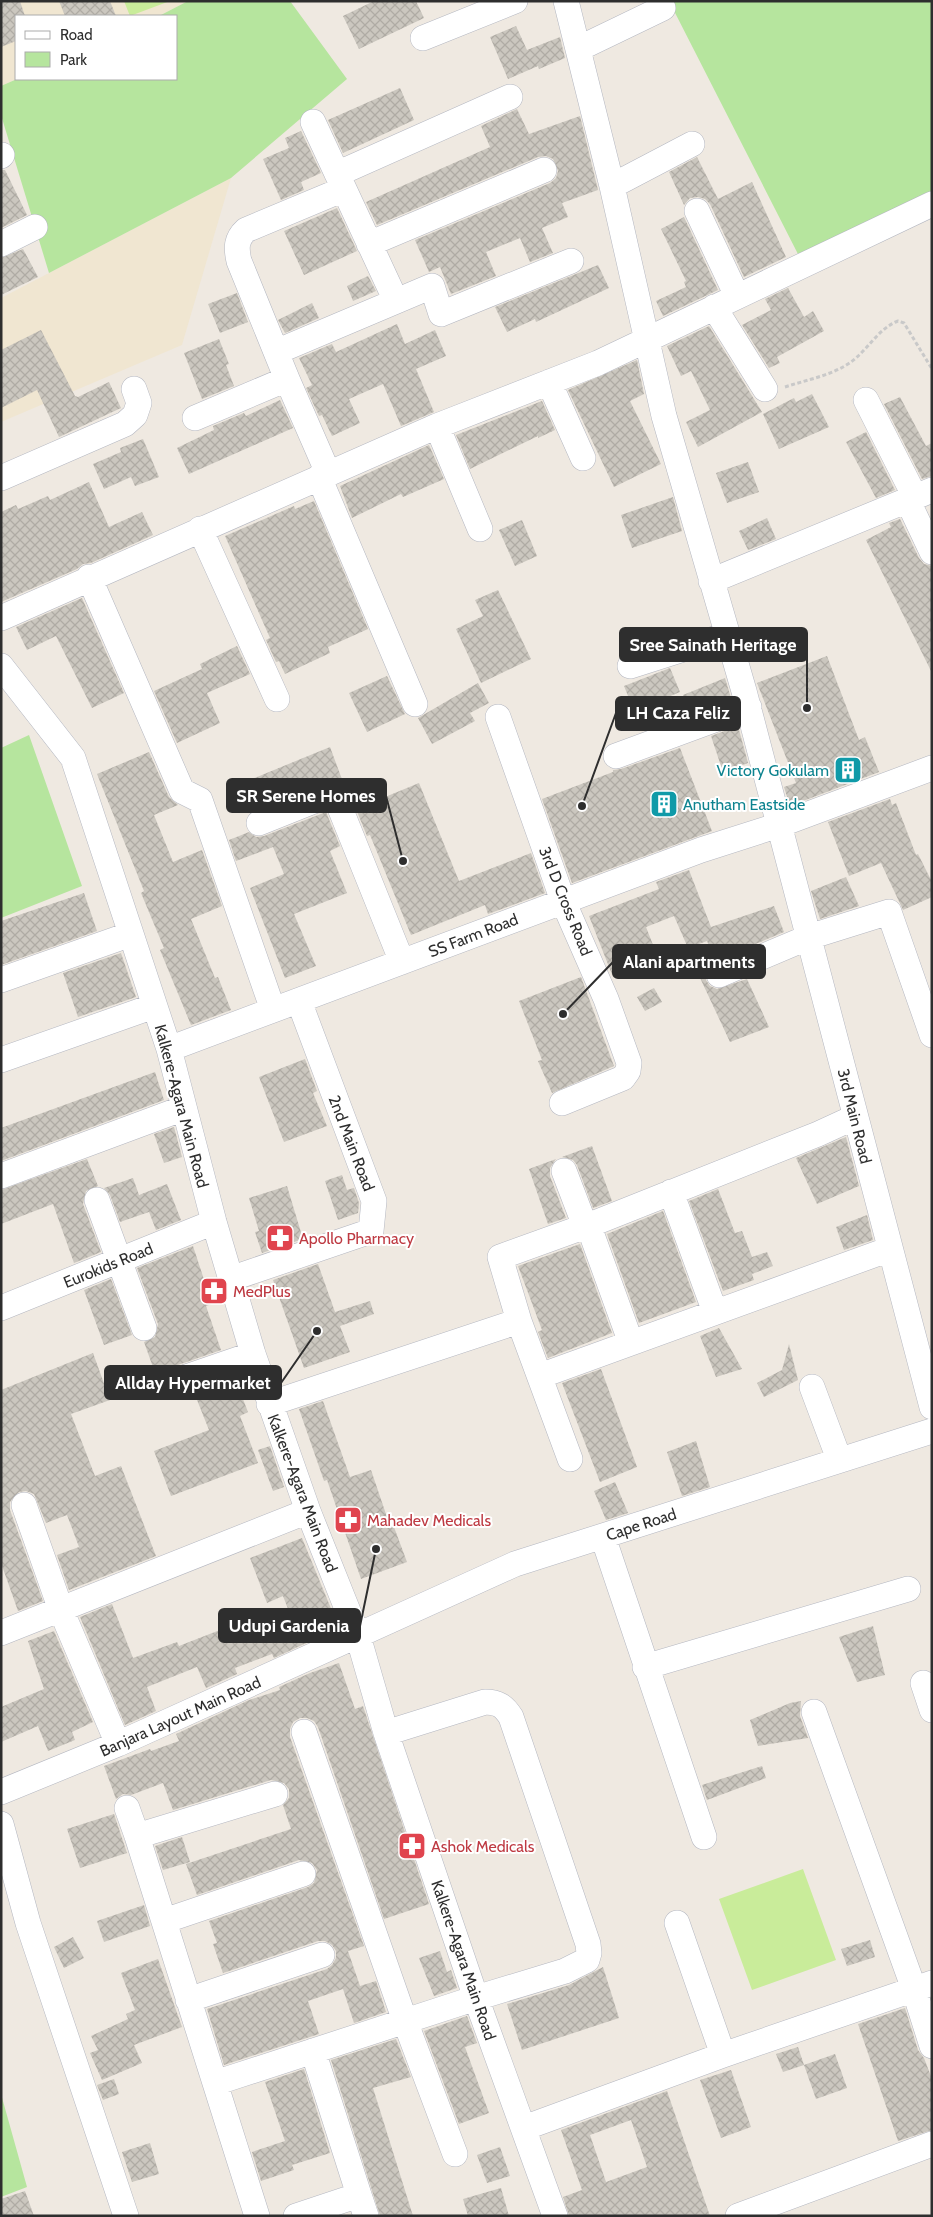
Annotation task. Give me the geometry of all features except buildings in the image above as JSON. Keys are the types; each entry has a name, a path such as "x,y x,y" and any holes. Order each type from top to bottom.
{"street":[{"path":"423,38 515,1"},
{"name":"3rd Main Road","path":"566,1 612,186 664,416 748,707 854,1117 932,1407"},
{"path":"578,49 663,8"},
{"path":"415,704 239,261 237,244 240,236 246,230 510,97"},
{"path":"313,122 396,301"},
{"path":"612,186 692,144"},
{"path":"369,244 544,170"},
{"path":"1,618 89,577 437,426 549,382 647,339 932,204"},
{"path":"697,211 737,296"},
{"path":"1,244 35,227"},
{"path":"276,352 432,286 442,314 571,261"},
{"path":"714,307 765,389"},
{"path":"195,418 287,379"},
{"path":"549,382 583,458"},
{"path":"1,478 125,424 135,414 139,403 134,388"},
{"path":"866,400 918,496 932,552"},
{"path":"437,426 480,529"},
{"path":"711,582 918,496"},
{"path":"200,529 277,699"},
{"path":"89,577 182,791 200,800 273,1010"},
{"path":"630,666 728,635"},
{"name":"Kalkere-Agara Main Road","path":"1,666 73,758 169,1049 214,1222 269,1404 308,1511 358,1636 386,1734 476,1998 555,2216"},
{"path":"616,756 748,707"},
{"name":"3rd D Cross Road","path":"498,717 563,901 606,999 629,1063 628,1071 623,1078 562,1103"},
{"name":"SS Farm Road","path":"169,1049 700,850 779,825 932,768"},
{"path":"259,823 334,793 402,962"},
{"path":"719,975 809,937 889,912 930,1025"},
{"path":"1,980 131,934"},
{"name":"2nd Main Road","path":"230,1278 371,1231 374,1200 299,1001"},
{"path":"1,1060 154,1006"},
{"path":"1,1176 184,1108"},
{"path":"570,1459 519,1321 500,1257 818,1134 854,1117"},
{"path":"564,1171 631,1343"},
{"path":"670,1192 715,1312"},
{"path":"97,1200 144,1328"},
{"name":"Eurokids Road","path":"1,1308 214,1222"},
{"path":"540,1376 890,1249"},
{"path":"269,1404 519,1321"},
{"path":"157,1387 253,1354"},
{"path":"812,1387 839,1460"},
{"name":"Cape Road","path":"358,1636 515,1564 932,1431"},
{"path":"24,1505 61,1610 118,1744"},
{"path":"1,1633 308,1511"},
{"path":"603,1536 645,1667 704,1836"},
{"path":"645,1667 908,1590"},
{"name":"Banjara Layout Main Road","path":"1,1792 118,1744 358,1636"},
{"path":"923,1684 932,1710"},
{"path":"215,2083 565,1971 587,1960 589,1953 518,1736 506,1709 495,1702 484,1702 386,1734"},
{"path":"814,1712 923,1986 932,2046"},
{"path":"304,1732 405,2021 455,2154"},
{"path":"137,1836 275,1794"},
{"path":"128,1808 257,2216"},
{"path":"1,1824 28,1923 126,2216"},
{"path":"164,1920 303,1874"},
{"path":"677,1923 723,2055"},
{"path":"188,2000 322,1955"},
{"path":"524,2128 723,2055 923,1986"},
{"path":"296,2216 362,2206 314,2051"},
{"path":"738,2216 932,2144"}],"path":[{"path":"765,389 777,389 829,373 848,364 860,355 888,324 898,321 904,323 932,369"}],"shaded area":[{"path":"1,1 188,1 161,15 15,15 15,80 1,86"},
{"path":"231,178 182,345 1,422 1,298"}],"green space":[{"path":"124,1 170,1 133,15 130,15"},
{"path":"188,1 290,1 347,79 231,178 49,273 1,115 1,86 15,80 178,80 178,15 161,15"},
{"path":"669,1 932,1 932,191 800,258"},
{"path":"29,735 82,886 1,918 1,748"},
{"path":"803,1869 836,1960 752,1990 719,1899"},
{"path":"1,2094 27,2187 1,2197"}],"place":[{"name":"Sree Sainath Heritage","path":"807,708"},
{"name":"Victory Gokulam","path":"848,770"},
{"name":"Anutham Eastside","path":"664,804"},
{"name":"LH Caza Feliz","path":"582,806"},
{"name":"SR Serene Homes","path":"403,861"},
{"name":"Alani apartments","path":"563,1014"},
{"name":"Apollo Pharmacy","path":"280,1238"},
{"name":"MedPlus","path":"214,1291"},
{"name":"Allday Hypermarket","path":"317,1331"},
{"name":"Mahadev Medicals","path":"348,1520"},
{"name":"Udupi Gardenia","path":"376,1549"},
{"name":"Ashok Medicals","path":"412,1846"}]}
